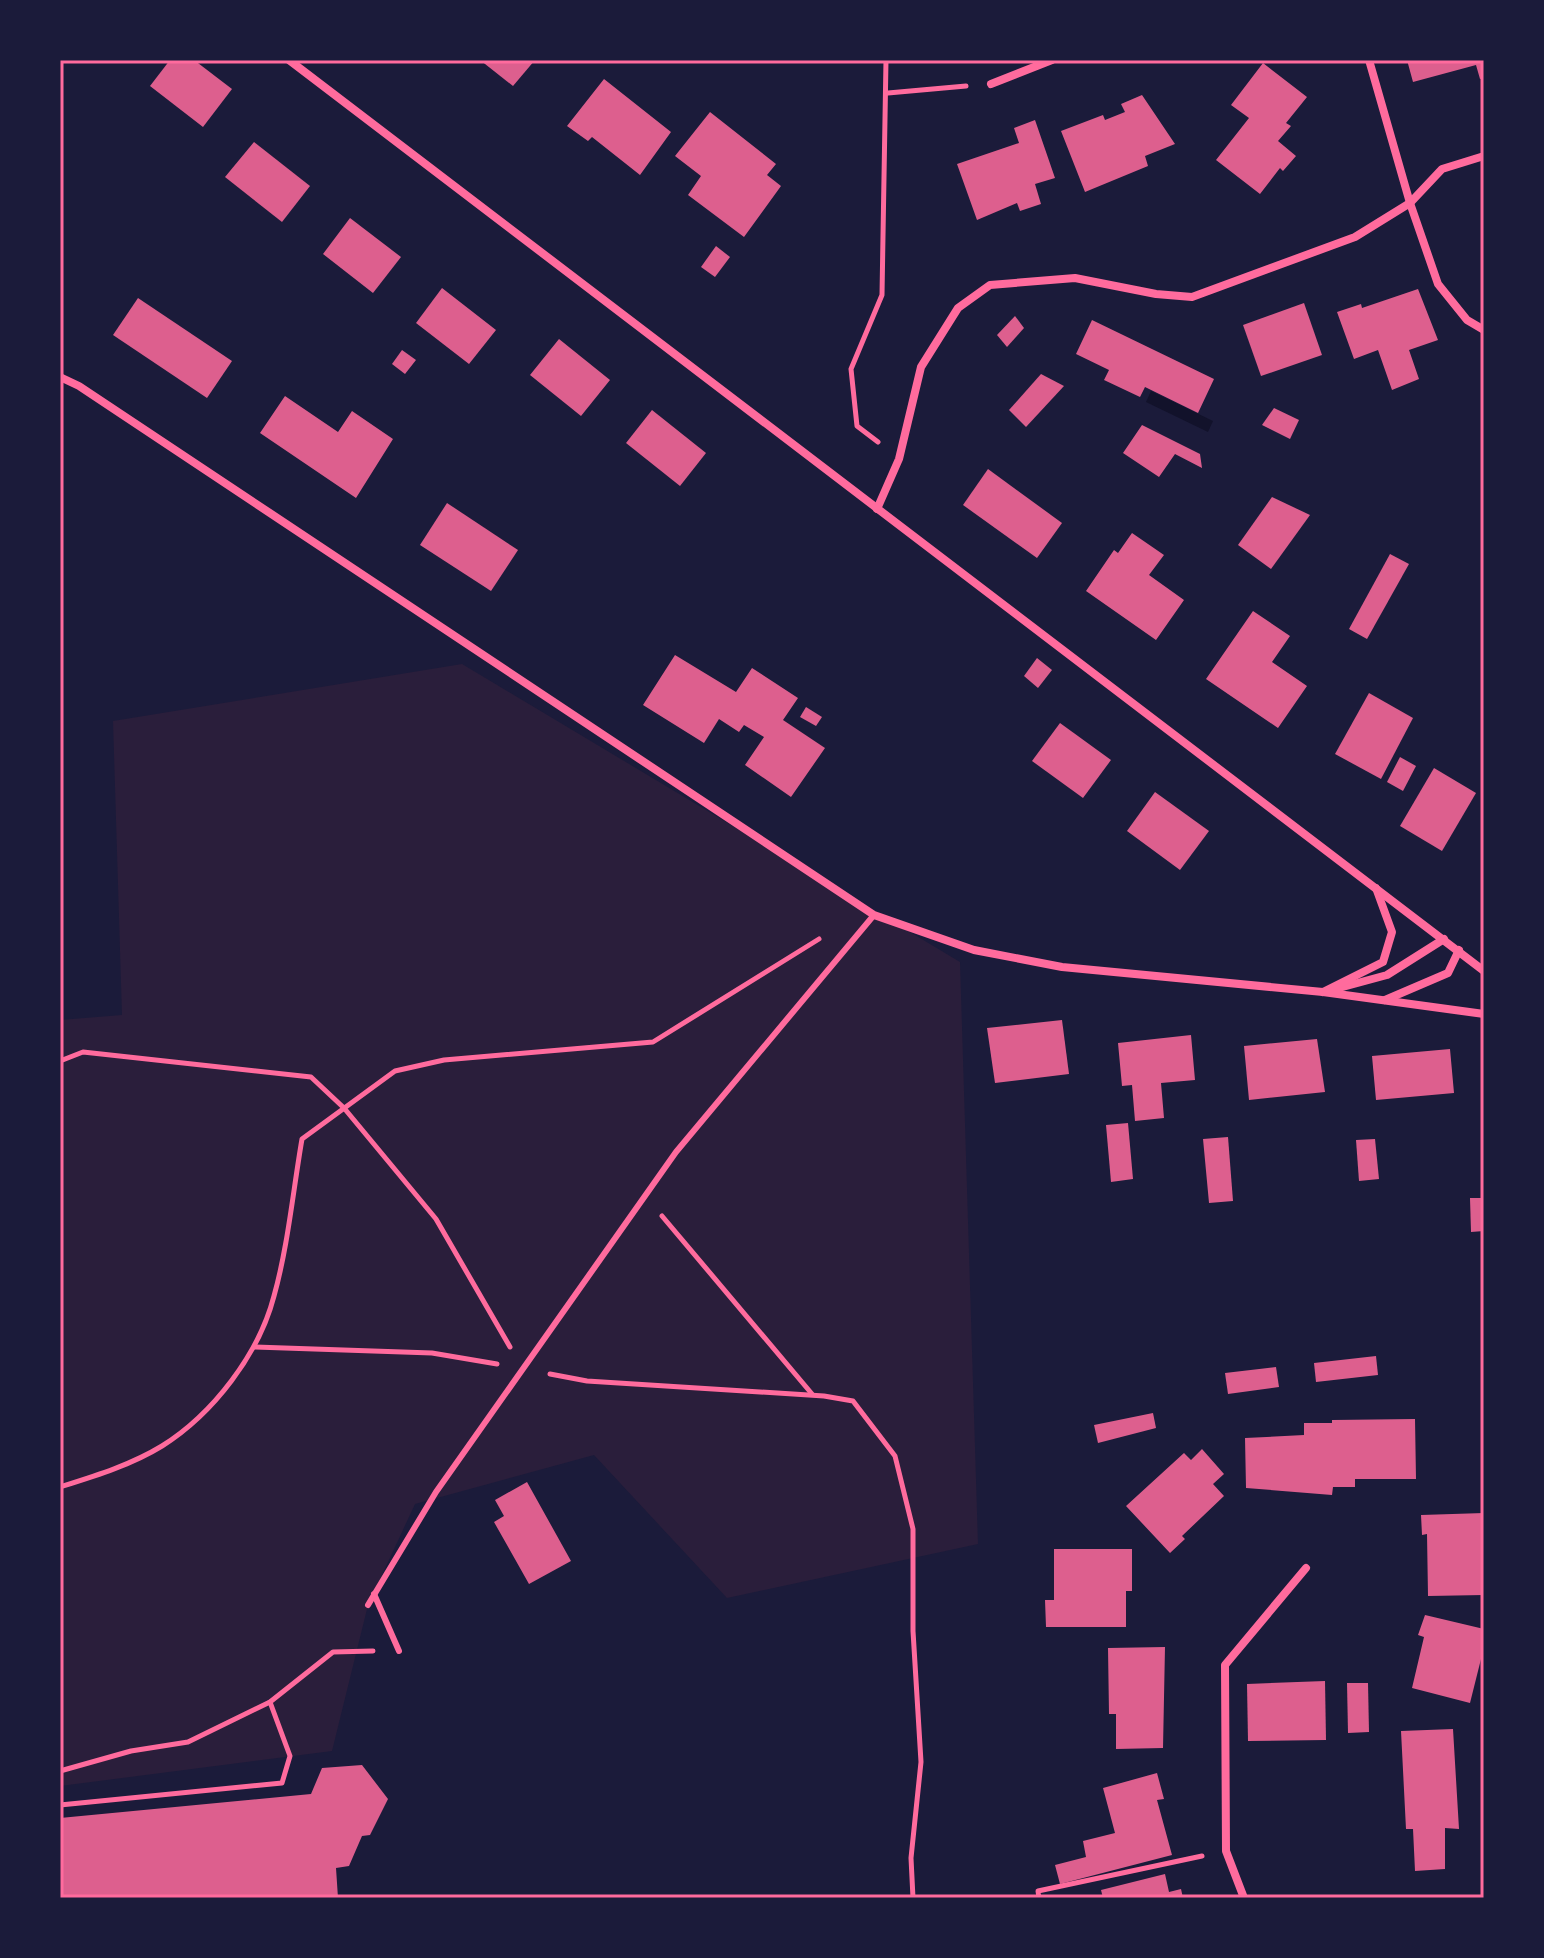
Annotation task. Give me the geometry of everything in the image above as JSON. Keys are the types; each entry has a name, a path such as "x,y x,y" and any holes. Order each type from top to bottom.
{"street":[{"path":"289,60 1484,971"},
{"path":"991,84 1052,60"},
{"path":"1369,60 1410,203 1438,284 1467,320 1484,330"},
{"path":"877,509 899,459 921,367 958,308 990,285 1075,278 1156,294 1192,297 1355,237 1410,203 1442,169 1484,156"},
{"path":"60,377 132,421 874,915 974,950 1062,967 1323,992 1484,1014"},
{"path":"1323,992 1383,962 1392,932 1375,887"},
{"path":"1323,992 1387,975 1444,939"},
{"path":"1385,1000 1448,973 1459,950"},
{"path":"1244,1898 1226,1851 1225,1665 1306,1568"}],"lane":[{"path":"368,1605 436,1492 676,1152 874,915"},
{"path":"374,1594 399,1651"}],"path":[{"path":"886,60 888,93 882,295 851,369 857,426 899,459"},
{"path":"888,93 991,84"},
{"path":"60,1487 105,1473 163,1446 206,1410 255,1347 274,1297 302,1139 395,1071 444,1060 653,1042 824,936"},
{"path":"60,1061 83,1052 311,1077 344,1108 436,1219 522,1369"},
{"path":"645,1196 813,1395"},
{"path":"255,1347 432,1353 587,1381 813,1395 853,1401 895,1456 913,1529 913,1631 921,1762 911,1858 913,1898"},
{"path":"60,1771 131,1751 188,1742 270,1702 333,1652 399,1651"},
{"path":"60,1805 282,1783 290,1756 270,1702"},
{"path":"1039,1898 1038,1891 1226,1851"}],"shaded area":[{"path":"1151,391 1213,421 1208,432 1146,402"},
{"path":"462,664 960,962 978,1544 727,1598 594,1455 415,1504 368,1605 332,1751 60,1786 60,1020 122,1015 113,721"}],"building":[{"path":"170,60 194,60 232,89 203,127 150,86"},
{"path":"480,60 535,60 513,86"},
{"path":"1407,60 1484,60 1484,78 1480,79 1476,65 1413,82"},
{"path":"1263,63 1307,97 1286,123 1291,126 1278,141 1296,156 1283,171 1280,168 1260,194 1216,160 1249,118 1231,105"},
{"path":"604,79 671,132 640,175 592,137 588,141 567,126"},
{"path":"1142,95 1175,144 1145,156 1148,166 1085,192 1061,131 1103,115 1105,120 1125,112 1121,104"},
{"path":"710,112 776,164 767,175 781,186 744,237 688,195 701,176 675,156"},
{"path":"1035,120 1055,178 1035,184 1041,204 1020,211 1017,203 977,220 957,164 1019,143 1014,128"},
{"path":"254,142 310,186 282,222 225,177"},
{"path":"350,218 401,257 373,293 323,254"},
{"path":"716,246 730,257 715,277 701,267"},
{"path":"442,288 496,330 469,364 416,323"},
{"path":"1418,289 1438,340 1409,350 1419,379 1392,390 1378,350 1354,359 1337,312 1361,304 1362,308"},
{"path":"138,298 232,361 207,398 113,335"},
{"path":"1304,303 1322,355 1261,376 1243,325"},
{"path":"1015,316 1024,328 1007,347 997,335"},
{"path":"1092,320 1214,379 1198,413 1145,387 1140,397 1104,380 1109,370 1076,354"},
{"path":"559,339 610,380 581,416 530,375"},
{"path":"402,350 416,360 405,374 392,364"},
{"path":"1041,374 1064,386 1026,427 1009,410"},
{"path":"285,396 338,432 352,411 393,439 356,498 260,433"},
{"path":"1274,408 1299,420 1290,439 1262,425"},
{"path":"652,410 706,453 680,486 626,443"},
{"path":"1142,425 1200,454 1202,468 1175,454 1159,477 1123,453"},
{"path":"988,469 1062,523 1037,558 963,505"},
{"path":"1272,497 1310,515 1271,569 1238,545"},
{"path":"447,503 518,550 491,591 420,545"},
{"path":"1132,533 1164,555 1149,575 1184,600 1156,640 1086,591 1114,550 1118,553"},
{"path":"1390,554 1409,564 1367,639 1349,629"},
{"path":"1253,611 1290,636 1272,662 1307,686 1278,728 1206,679"},
{"path":"675,655 736,692 752,668 798,698 783,720 825,748 791,797 745,765 764,737 744,725 739,732 719,719 704,743 643,705"},
{"path":"1037,658 1052,670 1038,688 1024,676"},
{"path":"1369,693 1413,718 1381,779 1335,754"},
{"path":"806,707 822,717 816,726 800,717"},
{"path":"1060,723 1111,760 1083,798 1032,761"},
{"path":"1400,757 1416,766 1403,791 1387,782"},
{"path":"1434,768 1476,793 1442,851 1400,826"},
{"path":"1155,792 1209,831 1180,870 1127,831"},
{"path":"1062,1020 1069,1074 995,1083 987,1028"},
{"path":"1191,1035 1195,1080 1161,1083 1164,1118 1135,1121 1132,1085 1122,1086 1118,1043"},
{"path":"1317,1039 1325,1092 1249,1100 1244,1046"},
{"path":"1450,1049 1454,1093 1376,1100 1372,1056"},
{"path":"1128,1123 1133,1179 1111,1182 1106,1125"},
{"path":"1228,1137 1233,1201 1209,1203 1203,1139"},
{"path":"1375,1139 1379,1179 1359,1181 1356,1140"},
{"path":"1470,1198 1484,1198 1484,1231 1471,1232"},
{"path":"1376,1356 1378,1375 1316,1382 1314,1363"},
{"path":"1276,1367 1279,1387 1228,1394 1225,1373"},
{"path":"1153,1413 1156,1428 1098,1443 1094,1425"},
{"path":"1415,1419 1416,1479 1355,1479 1355,1487 1333,1487 1332,1495 1246,1488 1245,1438 1304,1435 1304,1423"},
{"path":"1202,1449 1224,1474 1213,1484 1224,1496 1182,1536 1185,1539 1170,1553 1126,1506 1184,1453 1191,1460"},
{"path":"527,1482 571,1561 529,1584 494,1522 504,1516 495,1500"},
{"path":"1484,1513 1484,1595 1428,1596 1427,1534 1422,1535 1421,1515"},
{"path":"1054,1549 1132,1549 1132,1591 1126,1591 1126,1627 1046,1627 1045,1600 1054,1600"},
{"path":"1425,1615 1484,1629 1484,1647 1470,1703 1412,1688 1424,1637 1418,1635"},
{"path":"1165,1647 1163,1748 1116,1749 1116,1714 1109,1714 1108,1648"},
{"path":"1325,1681 1326,1740 1248,1741 1247,1684"},
{"path":"1347,1683 1368,1683 1369,1732 1348,1733"},
{"path":"1453,1729 1459,1829 1445,1828 1445,1869 1415,1871 1413,1829 1406,1829 1401,1731"},
{"path":"362,1765 388,1799 370,1835 362,1836 349,1866 336,1868 338,1898 60,1898 60,1818 311,1794 322,1768"},
{"path":"1157,1773 1164,1799 1157,1800 1172,1855 1060,1884 1055,1865 1086,1857 1083,1841 1115,1833 1103,1788"},
{"path":"1165,1874 1169,1892 1181,1889 1183,1898 1103,1898 1101,1890"}]}
